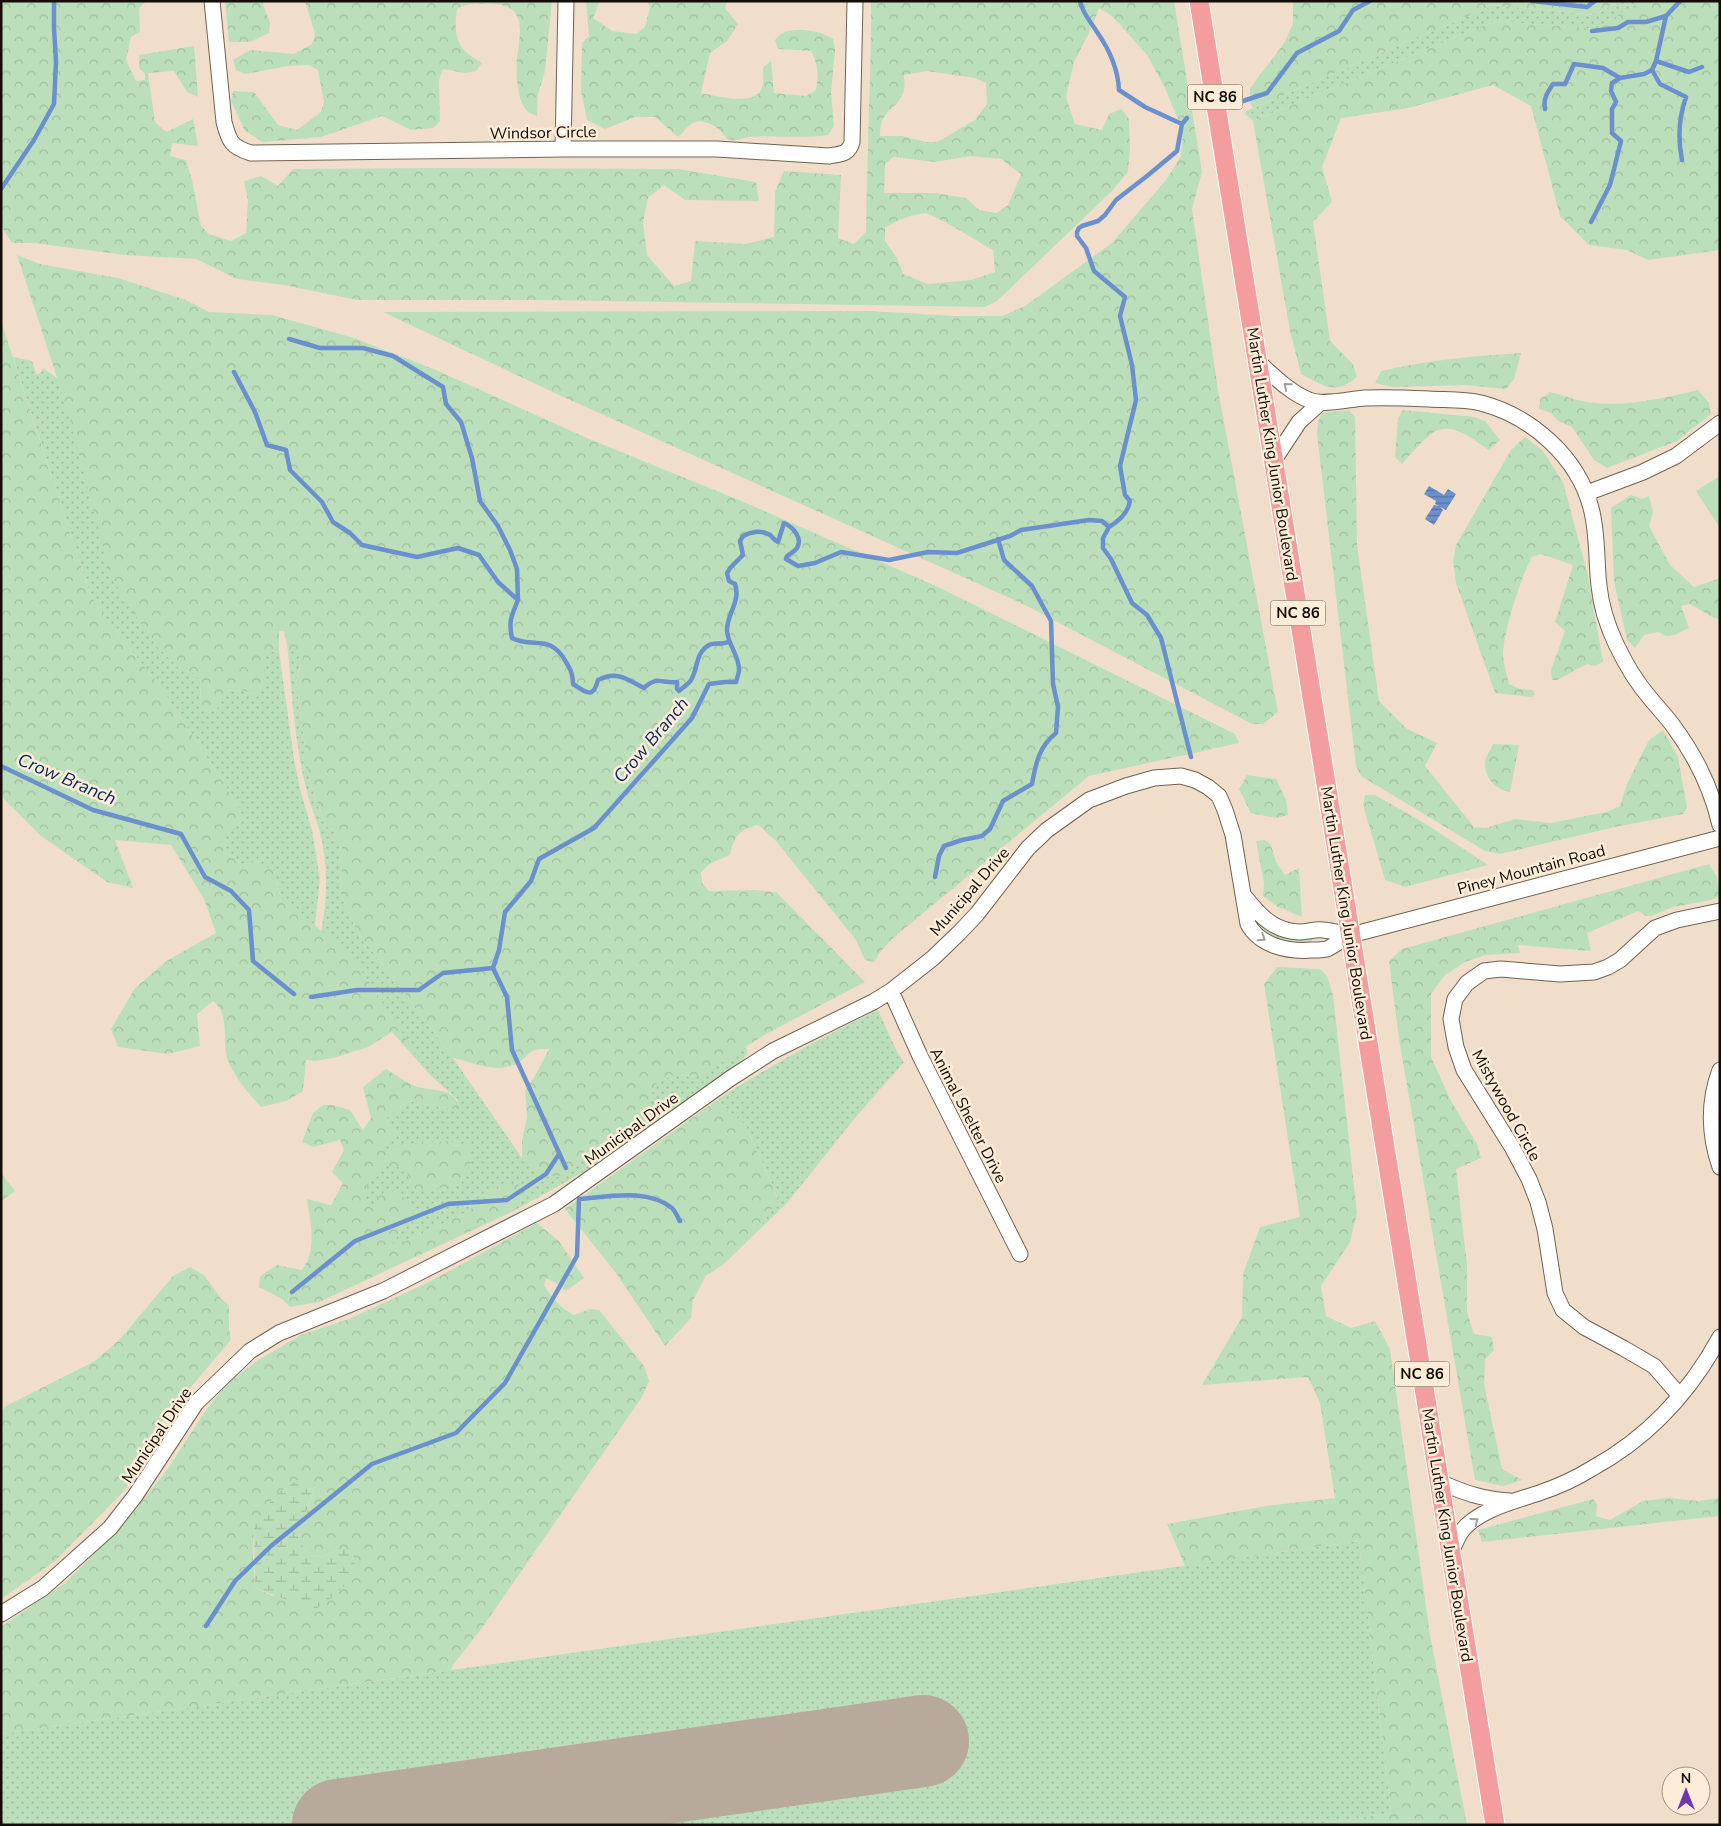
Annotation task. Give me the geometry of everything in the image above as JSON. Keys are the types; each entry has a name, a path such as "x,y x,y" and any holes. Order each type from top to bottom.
{"main road":[{"name":"Martin Luther King Junior Boulevard","path":"1199,1 1495,1825"}],"street":[{"name":"Windsor Circle","path":"212,1 227,136 232,144 240,150 251,153 717,149 814,156 844,154 850,149 852,142 855,1"},
{"path":"563,149 566,1"},
{"path":"1258,362 1294,392 1309,400 1320,403 1350,399 1396,398 1462,400 1481,403 1516,416 1535,428 1553,444 1572,467 1587,493 1592,509 1599,588 1615,643 1636,680 1691,752 1702,773 1720,825"},
{"path":"1274,460 1299,422 1320,403"},
{"path":"1587,493 1643,472 1676,456 1720,423"},
{"name":"Municipal Drive","path":"1,1614 43,1588 110,1528 135,1496 196,1403 250,1351 279,1333 383,1291 554,1204 731,1078 773,1052 873,1002 891,991 933,958 959,933 977,914 1028,848 1047,830 1089,800 1154,778 1181,776 1195,780 1219,796 1225,810 1233,835 1248,924 1252,932 1264,941 1281,948 1304,951 1326,949 1351,935"},
{"name":"Piney Mountain Road","path":"1351,935 1720,838"},
{"name":"Mistywood Circle","path":"1680,1396 1654,1366 1584,1327 1563,1310 1555,1293 1545,1229 1538,1202 1529,1179 1512,1147 1464,1070 1456,1047 1451,1019 1455,999 1466,983 1484,971 1501,969 1560,974 1594,972 1620,960 1656,928 1677,920 1720,912"},
{"name":"Animal Shelter Drive","path":"891,991 920,1056 1020,1254"},
{"path":"1720,1070 1710,1110 1712,1136 1720,1167"},
{"path":"1451,1552 1462,1531 1480,1517 1510,1501 1565,1483 1608,1460 1661,1420 1702,1368 1720,1337"},
{"path":"1439,1482 1486,1499 1510,1501"}],"green space":[{"path":"1,1 147,1 139,8 140,32 131,37 126,60 136,81 145,80 145,74 139,68 139,55 194,46 198,97 187,92 174,71 148,73 155,122 166,132 193,119 198,146 172,143 170,156 186,160 201,226 209,234 231,241 246,233 248,201 244,181 261,176 278,186 293,169 678,169 756,182 759,201 685,200 664,185 648,198 643,222 647,255 674,286 691,281 695,241 746,244 774,237 775,192 784,171 841,175 838,238 854,244 866,232 871,1 1174,1 1202,172 1192,209 1218,390 1278,712 1263,724 1252,724 1023,604 557,394 383,312 871,311 955,316 1002,316 1025,306 1112,243 1166,180 1181,156 1183,131 1164,86 1147,55 1112,16 1099,8 1091,29 1074,62 1066,97 1075,124 1102,130 1109,114 1121,109 1129,119 1130,148 1128,172 1112,191 997,301 985,307 537,300 357,300 284,285 237,279 196,259 124,255 34,243 12,243 1,226","holes":["927,71 975,78 986,83 987,104 975,120 937,142 926,142 902,136 880,136 885,115 901,98 904,91 904,75","970,156 1001,159 1021,174 1008,205 997,213 979,210 966,198 935,193 884,193 885,164 894,157 935,162","926,213 993,250 995,272 971,280 928,284 903,274 897,258 885,241 885,228 910,216"]},
{"path":"225,1 264,1 263,4 270,23 269,33 250,42 229,42"},
{"path":"305,1 552,1 545,71 538,94 537,116 527,111 523,106 519,93 517,64 520,30 516,15 511,9 503,6 473,4 457,9 456,31 461,47 482,63 476,71 465,73 443,69 439,80 440,121 433,128 411,130 382,116 321,137 263,142 245,131 231,101 233,91 254,92 278,125 297,130 321,112 324,102 318,70 309,65 288,66 246,74 236,70 233,60 250,50 294,54 312,44 315,34"},
{"path":"586,1 600,1 593,18 612,31 636,34 645,27 650,7 647,1 727,1 725,8 738,24 727,41 710,53 701,93 726,98 752,97 759,93 763,85 763,67 771,61 774,93 806,96 816,90 817,70 811,51 778,49 775,40 784,33 796,30 828,36 833,39 835,50 831,93 834,126 828,135 750,137 734,140 727,139 713,125 703,122 691,124 678,137 655,117 635,117 605,129 587,120 581,91 582,43 589,36"},
{"path":"1293,1 1618,1 1596,15 1494,5 1253,108 1250,103 1250,88 1285,42 1293,23"},
{"path":"1618,1 1641,1 1596,29 1495,21 1253,121 1245,114 1246,111 1494,5 1596,15"},
{"path":"1641,1 1720,1 1720,250 1648,260 1627,250 1589,245 1560,216 1531,106 1493,85 1408,108 1341,118 1322,167 1332,202 1313,222 1330,341 1353,364 1357,377 1349,383 1336,388 1323,385 1301,374 1290,331 1253,121 1495,21 1596,29"},
{"path":"17,255 40,264 118,278 186,300 209,312 272,315 354,338 436,370 587,438 746,503 936,586 1235,734 1239,743 1089,776 893,938 874,962 865,960 856,940 775,840 758,825 746,829 738,835 733,843 730,855 711,863 701,872 702,883 709,891 755,890 776,892 865,982 766,1034 700,1076 672,1075 654,1085 650,1102 639,1124 558,1177 540,1173 522,1158 522,1140 527,1117 525,1090 535,1076 549,1049 532,1051 515,1064 500,1068 492,1068 453,1058 357,931 341,895 342,846 333,831 325,825 310,782 296,682 303,657 296,651 288,651 284,631 279,631 279,651 265,653 265,684 261,693 253,694 241,690 227,691 217,708 208,713 200,703 201,682 193,673 178,667 156,646 120,592 109,570 66,405"},
{"path":"1,321 90,594 108,621 162,689 232,796 244,819 228,833 225,841 225,853 242,864 258,862 273,870 280,894 351,955 430,1075 392,1032 368,1047 333,1058 315,1061 306,1060 303,1091 286,1101 261,1107 243,1086 229,1063 225,1047 222,1014 219,1007 213,1001 197,1014 200,1046 168,1054 118,1047 111,1029 135,988 168,960 216,933 204,899 171,845 115,840 133,888 107,882 41,836 1,796"},
{"path":"1521,353 1514,379 1506,389 1466,385 1392,387 1375,383 1381,371 1398,367 1451,359"},
{"path":"13,357 32,361 36,374 39,374 43,368 58,379 66,405 178,667 193,673 201,682 200,703 208,713 217,708 227,691 241,690 253,694 265,684 265,653 279,651 294,759 300,789 312,830 320,879 315,926 280,894 277,882 258,862 242,864 225,853 226,835 244,819 232,796 162,689 108,621 90,594"},
{"path":"1698,390 1709,403 1711,414 1677,441 1607,468 1594,460 1572,427 1558,421 1551,413 1539,409 1540,399 1550,392 1587,402 1615,404 1643,401"},
{"path":"1349,410 1355,417 1357,545 1379,701 1407,729 1437,743 1425,766 1474,827 1486,828 1515,819 1551,823 1606,812 1620,806 1627,784 1649,740 1663,730 1678,757 1687,808 1683,814 1615,827 1500,854 1485,851 1361,776 1356,766 1317,434 1318,422 1322,413"},
{"path":"1403,410 1475,417 1485,421 1500,440 1489,450 1464,434 1450,429 1443,429 1436,431 1428,437 1402,464 1395,457 1398,418"},
{"path":"1525,437 1543,451 1563,482 1587,572 1603,662 1594,666 1587,664 1557,680 1552,680 1551,670 1565,631 1555,622 1573,565 1541,554 1532,557 1514,604 1506,631 1503,653 1509,684 1520,689 1532,690 1535,694 1532,697 1495,693 1456,583 1453,561 1456,545 1511,450"},
{"path":"1720,476 1720,528 1696,491"},
{"path":"1631,495 1642,499 1649,496 1653,512 1649,526 1670,565 1694,587 1720,578 1720,619 1714,618 1690,604 1681,606 1689,628 1675,635 1666,636 1658,632 1644,635 1635,648 1627,640 1614,582 1611,508"},
{"path":"288,651 296,651 304,657 296,682 310,782 325,825 333,831 342,846 341,895 357,931 453,1058 522,1158 650,1102 654,1085 672,1075 700,1076 746,1046 747,1053 743,1061 617,1153 514,1211 523,1198 497,1187 466,1213 387,1251 403,1228 360,1199 379,1166 404,1166 415,1191 436,1187 448,1141 416,1143 378,1152 397,1132 389,1130 387,1118 407,1101 452,1109 459,1106 457,1099 430,1075 329,938 321,931 326,892 324,854 319,829 302,771 294,720"},
{"path":"1493,744 1519,745 1510,792 1500,789 1492,783 1487,774 1485,761"},
{"path":"1247,775 1276,779 1286,800 1288,815 1276,818 1251,813 1239,789"},
{"path":"1365,795 1375,795 1426,824 1488,865 1405,887 1385,880 1363,805"},
{"path":"1265,840 1271,845 1276,862 1285,875 1299,868 1302,917 1278,907 1263,896 1264,883 1256,841"},
{"path":"1709,864 1717,877 1719,896 1711,900 1673,907 1651,916 1646,916 1638,911 1587,933 1591,951 1518,945 1520,953 1486,955 1465,962 1445,975 1431,994 1431,1057 1451,1101 1477,1144 1481,1158 1456,1169 1467,1265 1467,1312 1474,1334 1492,1337 1494,1350 1485,1359 1484,1384 1502,1469 1522,1480 1503,1486 1475,1480 1399,1039 1389,961 1402,949"},
{"path":"1255,919 1312,938 1312,941 1297,943 1282,940 1255,924"},
{"path":"1277,967 1320,969 1327,976 1333,995 1357,1213 1350,1242 1321,1286 1326,1316 1351,1328 1375,1321 1390,1349 1430,1635 1467,1825 1310,1825 1391,1813 1359,1541 1185,1566 1167,1524 1266,1506 1335,1498 1320,1403 1308,1377 1202,1385 1242,1317 1243,1274 1260,1227 1300,1217 1264,984"},
{"path":"878,1010 897,1052 904,1062 855,1118 787,1203 757,1232 778,1198 746,1126 717,1100 796,1052"},
{"path":"386,1069 415,1086 447,1092 452,1095 459,1106 452,1109 407,1101 387,1118 389,1130 397,1132 379,1151 416,1143 448,1141 470,1146 471,1161 461,1185 415,1191 404,1166 379,1166 361,1199 371,1208 381,1194 396,1191 416,1208 388,1250 466,1213 497,1187 518,1184 523,1198 514,1211 319,1302 290,1307 282,1299 259,1287 260,1276 277,1265 302,1270 310,1254 312,1235 307,1199 331,1205 343,1183 332,1172 344,1150 340,1140 313,1147 302,1142 313,1113 323,1105 333,1105 350,1110 363,1130 371,1118 363,1087"},
{"path":"717,1100 746,1126 778,1199 757,1232 725,1263 706,1276 693,1300 691,1318 665,1346 616,1273 565,1209"},
{"path":"1,1173 15,1191 1,1201"},
{"path":"537,1223 559,1241 584,1278 566,1291 546,1278 544,1285 550,1294 560,1306 574,1315 590,1309 599,1310 644,1366 649,1381 642,1397 451,1670 1,1734 1,1627 65,1583 121,1527 167,1470 202,1416 227,1383 260,1359 301,1335 349,1319 429,1282","holes":["315,1486 298,1537 307,1555 321,1557 340,1549 273,1596 255,1588 253,1557 254,1525"]},
{"path":"190,1267 204,1275 222,1300 229,1305 231,1340 165,1417 126,1489 55,1561 1,1599 1,1411 6,1406 95,1361 121,1338 173,1276"},
{"path":"302,1477 315,1485 298,1537 307,1555 321,1557 340,1549 351,1550 355,1560 354,1570 346,1584 334,1596 314,1610 255,1588 254,1525 275,1495"},
{"path":"1669,1498 1698,1501 1720,1498 1720,1516 1482,1542 1478,1530 1593,1499 1597,1504 1596,1516 1610,1520 1643,1501"},
{"path":"1359,1541 1391,1813 1310,1825 1,1825 1,1734"}],"water":[{"path":"1429,486 1444,495 1448,489 1456,494 1446,510 1440,507 1443,510 1434,525 1425,519 1434,505 1439,506 1435,504 1436,501 1424,494"}],"waterway":[{"path":"1,189 34,140 54,104 56,62 54,1"},
{"path":"1080,1 1085,13 1109,52 1117,74 1119,90 1145,107 1182,124"},
{"name":"Crow Branch","path":"1243,101 1267,93 1297,53 1339,31 1353,10 1370,1"},
{"name":"Crow Branch","path":"1532,1 1587,7 1595,1"},
{"path":"1592,31 1618,28 1628,22 1646,22 1666,16 1680,1"},
{"path":"1666,16 1656,61 1652,70 1660,84 1686,97 1680,128 1682,160"},
{"path":"1656,61 1689,72 1702,67"},
{"path":"1545,109 1547,93 1553,84 1565,84 1574,64 1603,68 1620,78 1644,74 1652,70"},
{"path":"1591,222 1610,185 1621,141 1612,133 1612,109 1616,102 1611,91 1612,83 1620,78"},
{"name":"Crow Branch","path":"311,997 357,990 419,990 443,973 493,968 499,950 505,912 531,881 539,859 594,828 692,718 709,684 736,682 739,666 727,630 735,602 736,590 735,584 729,581 727,573 743,555 740,541 743,536 762,532 770,535 778,542 784,523 794,530 799,540 797,548 786,559 798,566 815,563 841,552 889,560 928,552 957,553 1010,536 1021,530 1089,520 1102,521 1109,527 1120,519 1130,501 1125,495 1120,466 1136,400 1132,365 1120,316 1125,297 1094,271 1086,248 1077,236 1077,232 1082,226 1098,221 1116,200 1177,151 1182,124 1187,118"},
{"path":"289,339 320,348 363,348 393,356 443,387 446,404 461,422 472,458 480,501 498,526 517,569 518,600"},
{"path":"234,372 255,412 267,445 286,450 290,470 322,502 333,522 350,533 362,545 417,557 458,548 479,555 498,582 518,600 512,614 512,638 520,641 541,643 554,648 560,653 569,668 573,684 582,690 591,692 594,690 598,680 617,676 628,679 644,688 657,681 677,682 677,689 679,691 691,680 704,648 711,644 728,642"},
{"path":"1109,527 1103,538 1103,548 1111,559 1132,603 1147,615 1161,638 1191,757"},
{"path":"935,877 939,856 944,846 982,836 990,829 1003,801 1032,784 1042,749 1056,733 1058,707 1053,684 1051,621 1032,586 1004,560 998,539"},
{"name":"Crow Branch","path":"1,766 93,810 181,834 205,877 231,891 249,910 253,961 294,994"},
{"path":"493,968 507,997 512,1050 566,1168"},
{"path":"292,1292 355,1241 448,1204 507,1200 546,1174 559,1154"},
{"path":"206,1626 235,1581 271,1546 372,1464 456,1433 505,1383 577,1256 579,1199 627,1195 651,1198 672,1208 680,1221"}],"taxiway":[{"path":"630,1783 636,1825"}],"runway":[{"path":"338,1825 923,1741"}]}
